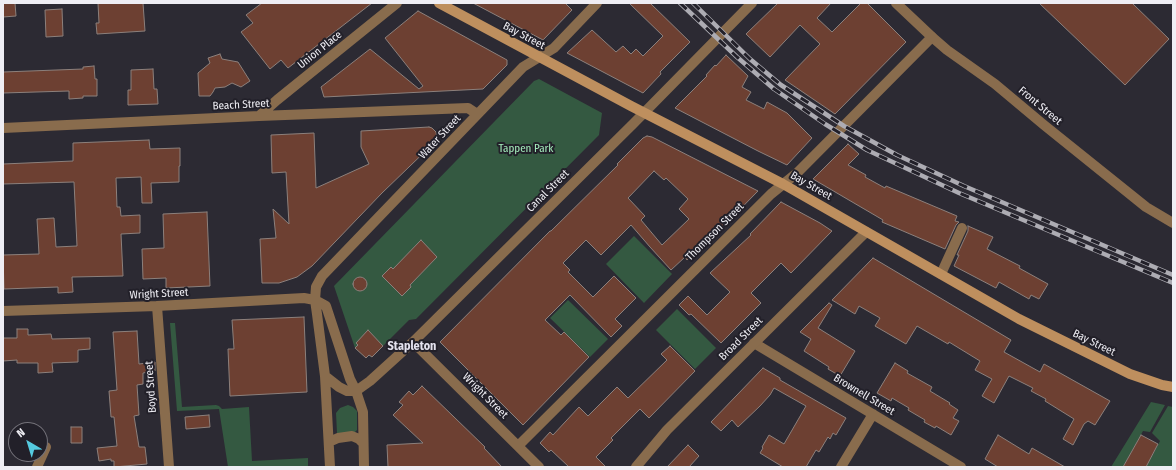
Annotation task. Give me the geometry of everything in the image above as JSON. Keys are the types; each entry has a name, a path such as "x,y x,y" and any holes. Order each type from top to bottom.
{"main road":[{"name":"Bay Street","path":"439,3 538,57 783,184 1019,319 1130,374 1173,387"}],"street":[{"name":"Union Place","path":"259,116 397,3"},
{"name":"Water Street","path":"315,300 316,287 322,276 523,67 554,48 597,3"},
{"name":"Canal Street","path":"356,391 370,381 413,342 752,3"},
{"name":"Front Street","path":"896,3 932,38 947,50 995,84 1146,206 1173,222"},
{"name":"Thompson Street","path":"518,446 771,194 797,173 932,38"},
{"name":"Beach Street","path":"3,128 468,108 478,114"},
{"path":"940,274 962,228"},
{"name":"Broad Street","path":"636,467 667,430 866,232"},
{"name":"Wright Street","path":"3,311 157,306 304,298 315,300"},
{"path":"315,300 326,376 330,467"},
{"path":"315,300 326,306 350,379 363,412 364,467"},
{"name":"Boyd Street","path":"157,306 169,467"},
{"name":"Wright Street","path":"413,342 539,467"},
{"name":"Brownell Street","path":"754,343 961,467"},
{"path":"326,376 339,388 347,391 356,391"},
{"path":"841,467 873,414"},
{"path":"329,442 345,436 352,436 359,439 363,443"}],"green space":[{"name":"Tappen Park","path":"539,79 602,113 599,135 416,319 409,320 372,357 369,355 366,358 355,348 334,286 534,81"},
{"path":"634,236 672,274 644,303 606,264"},
{"path":"568,300 608,339 590,357 550,318"},
{"path":"677,309 716,348 695,369 656,330"},
{"path":"170,323 175,323 182,407 216,405 222,409 249,407 252,461 308,458 308,467 228,467 219,409 177,411"},
{"path":"1151,402 1165,405 1150,432 1143,431 1123,467 1111,467"},
{"path":"348,405 357,411 357,430 355,432 338,434 336,413 340,408"},
{"path":"1168,406 1173,407 1173,467 1146,467 1160,441 1152,433"}],"building":[{"path":"3,3 15,3 16,16 3,17"},
{"path":"98,3 143,3 145,31 97,34 96,23 99,23"},
{"path":"262,3 372,3 288,68 281,60 270,69 241,32 253,23 246,15"},
{"path":"473,3 565,3 572,10 543,40"},
{"path":"629,3 650,3 690,42 660,72 661,74 643,93 567,53 592,30 616,52 623,46 631,54 636,49 643,56 663,36"},
{"path":"778,3 831,3 817,18 832,32 861,3 867,3 906,42 835,114 785,80 820,44 800,25 770,57 746,34"},
{"path":"1039,3 1132,3 1169,39 1125,85"},
{"path":"62,9 63,36 46,37 45,10"},
{"path":"418,11 507,60 507,65 483,89 324,97 321,87 370,49 419,89 423,86 385,38"},
{"path":"220,54 222,59 238,62 250,81 241,87 232,83 225,87 215,88 210,96 199,96 198,73 210,63 208,58"},
{"path":"726,55 748,76 742,87 751,92 746,100 764,109 767,102 787,113 812,138 787,165 675,108"},
{"path":"94,66 95,79 97,79 97,96 83,96 83,98 69,99 69,91 3,93 3,72 83,69 83,67"},
{"path":"153,69 154,89 157,89 158,104 128,105 128,90 131,90 131,70"},
{"path":"429,127 436,132 437,140 382,193 312,266 297,277 279,283 262,283 260,239 276,238 273,209 289,224 286,172 272,173 271,135 314,133 316,188 369,164 361,147 361,131"},
{"path":"647,136 652,137 758,191 708,242 707,241 687,260 685,257 671,270 631,225 601,255 586,240 563,263 570,270 568,272 593,297 614,276 636,298 615,319 622,326 611,337 570,295 545,320 561,335 564,332 589,357 523,425 440,342 618,165 617,164 643,138","holes":["654,171 664,180 666,178 688,199 679,209 689,219 662,245 641,220 645,216 628,198"]},
{"path":"149,140 150,149 180,148 179,182 151,183 152,203 142,203 141,177 116,178 117,207 120,207 121,216 140,215 140,233 121,234 123,276 72,277 73,292 58,293 58,287 4,289 3,255 39,254 37,219 54,218 56,247 77,246 74,182 3,184 3,164 73,161 73,143"},
{"path":"848,144 859,154 848,165 866,175 865,177 885,188 886,186 957,216 955,221 959,222 956,225 945,249 882,222 883,220 813,179"},
{"path":"781,202 832,231 791,273 781,263 751,293 761,303 721,343 691,314 689,315 679,305 688,296 707,315 730,292 710,273 751,235 750,234"},
{"path":"207,212 210,286 166,288 166,278 143,279 142,249 164,248 163,214"},
{"path":"968,226 993,237 987,249 1020,266 1019,268 1048,284 1039,299 1031,295 1029,299 999,282 996,288 954,266 959,255 957,255 968,231"},
{"path":"421,240 437,257 410,285 411,287 402,296 382,276 391,267 393,269"},
{"path":"873,258 1011,340 1004,352 1040,372 1044,364 1110,401 1095,425 1088,421 1084,424 1073,445 1063,439 1074,419 1045,401 1046,399 1031,391 1033,388 1009,376 994,403 982,396 992,379 975,370 980,361 949,342 948,344 917,326 906,344 875,326 880,318 859,306 855,314 832,300"},
{"path":"360,277 365,279 367,284 365,289 360,291 355,289 353,284 355,279"},
{"path":"829,303 832,305 818,328 855,351 840,376 804,351 811,339 800,332"},
{"path":"304,317 307,392 230,396 228,349 234,349 232,320"},
{"path":"17,329 28,329 28,335 51,334 52,339 90,338 90,349 78,350 78,362 52,363 53,372 38,373 38,363 17,363 17,360 3,361 3,338 17,338"},
{"path":"368,330 383,346 372,357 369,355 366,358 355,348 358,345 356,343"},
{"path":"137,331 139,364 155,362 155,371 143,373 143,384 137,385 139,415 134,416 139,447 145,447 147,464 114,467 114,461 111,461 111,459 99,461 97,448 117,446 114,417 111,417 109,391 117,390 113,332"},
{"path":"670,346 695,371 649,418 640,409 611,438 613,440 596,457 606,467 569,467 551,450 549,452 540,443 550,432 553,435 579,407 588,416 617,387 628,398 667,360 661,354"},
{"path":"895,363 908,371 907,373 932,387 930,391 950,403 949,404 958,410 953,418 959,421 951,435 936,426 935,428 924,422 925,420 908,410 909,408 892,398 891,401 877,393"},
{"path":"763,368 780,378 780,380 846,418 836,435 833,433 830,439 828,437 819,452 816,450 806,467 783,467 760,453 769,435 784,444 806,406 774,388 760,406 738,427 732,420 721,431 711,422"},
{"path":"422,386 485,447 484,448 502,467 388,467 387,445 423,443 393,415 403,405 399,402 409,391 413,395"},
{"path":"209,415 210,427 186,429 185,417"},
{"path":"71,427 82,427 82,443 71,443"},
{"path":"998,435 1029,454 1032,448 1065,467 998,467 985,459"},
{"path":"1141,435 1158,444 1146,467 1123,467"},
{"path":"688,445 699,456 689,467 667,467"}],"railway":[{"path":"680,3 737,57 774,89 825,124 867,150 959,193 1173,283"},
{"path":"693,3 750,59 781,85 844,126 897,155 964,186 1173,275"}],"district":[{"name":"Stapleton","path":"412,347"}]}
